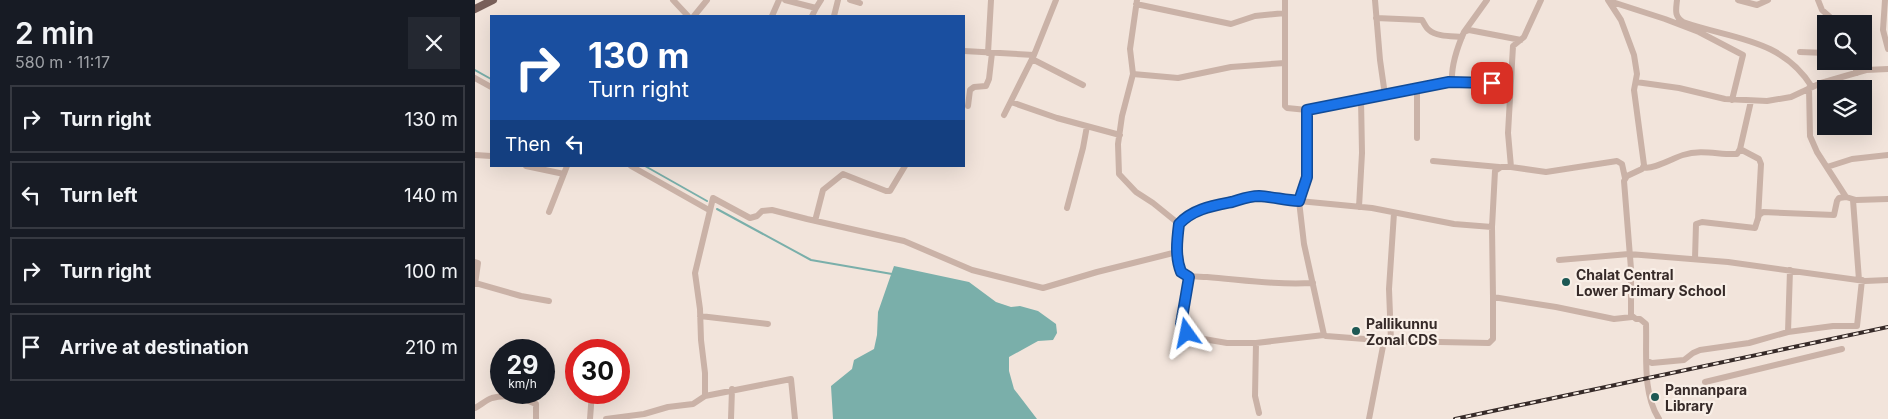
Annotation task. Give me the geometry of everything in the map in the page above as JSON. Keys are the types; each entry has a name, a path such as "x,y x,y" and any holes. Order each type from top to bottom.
{"main road":[{"path":"475,9 493,0"}],"street":[{"path":"673,0 687,15"},
{"path":"695,15 707,0"},
{"path":"772,15 779,0"},
{"path":"785,0 816,8"},
{"path":"812,15 821,0"},
{"path":"834,15 838,0"},
{"path":"850,0 860,3"},
{"path":"968,106 970,90 973,86 986,86 989,79 991,0"},
{"path":"1004,115 1033,57 1055,0"},
{"path":"1285,0 1285,106 1287,108 1307,110 1452,82 1510,84"},
{"path":"1375,0 1379,60 1385,95"},
{"path":"1452,82 1452,72 1463,34 1487,0"},
{"path":"1511,168 1508,133 1513,46 1524,37 1541,0"},
{"path":"1647,361 1651,363 1684,360 1700,350 1749,342 1788,332 1833,326 1857,326 1860,280 1849,199 1817,152 1810,136 1811,88 1804,73 1755,42 1683,22 1677,18 1677,0"},
{"path":"1738,0 1757,5 1768,0"},
{"path":"1818,0 1822,10 1828,15"},
{"path":"1885,0 1886,16 1883,30 1888,49"},
{"path":"1608,1 1621,20 1631,46 1637,74 1634,90 1643,167"},
{"path":"1608,1 1634,8 1691,29 1740,52 1743,55 1732,100"},
{"path":"1179,224 1153,203 1135,192 1119,174 1119,135 1133,74 1130,49 1136,2 1231,24 1255,16 1285,13"},
{"path":"1376,18 1422,20 1430,31 1463,34 1469,30 1521,40"},
{"path":"965,51 1033,57 1083,85"},
{"path":"1800,52 1817,53"},
{"path":"1133,74 1178,78 1231,67 1285,63"},
{"path":"1636,82 1679,88 1725,100 1767,101 1791,97 1811,88 1866,70 1888,69"},
{"path":"476,80 490,87"},
{"path":"1417,89 1417,138"},
{"path":"1359,207 1362,153 1361,99"},
{"path":"1625,178 1643,167 1649,169 1677,157 1695,152 1737,154 1740,149 1751,101"},
{"path":"1011,102 1057,118 1119,135"},
{"path":"1307,110 1307,177 1299,201 1304,244 1324,335"},
{"path":"1067,208 1087,126"},
{"path":"1740,149 1759,159 1761,164 1758,220"},
{"path":"475,155 490,156"},
{"path":"1827,167 1853,159 1888,155"},
{"path":"1433,162 1547,172 1617,161 1622,164 1625,178 1631,269 1632,317"},
{"path":"531,167 564,174"},
{"path":"549,212 567,167"},
{"path":"633,167 709,210"},
{"path":"815,221 823,190 843,174 890,191 904,167"},
{"path":"1189,277 1181,324 1187,333 1198,338 1256,343 1324,335 1383,341 1489,343 1493,339 1492,227 1495,171 1499,168"},
{"path":"1313,283 1267,284 1208,277 1189,277 1181,272 1177,252 1179,224 1201,209 1247,197 1269,197 1281,200 1359,207 1454,224 1492,227"},
{"path":"705,396 701,316 695,273 713,198 750,218 757,216 762,210 772,210 904,241 972,270 1043,288 1177,252"},
{"path":"1695,259 1696,224 1702,222 1755,228 1759,215 1763,212 1834,215 1839,198 1888,199"},
{"path":"1391,341 1389,289 1394,213"},
{"path":"1559,260 1629,254 1695,259 1860,280 1888,280"},
{"path":"475,262 478,263 475,283 521,296 549,300"},
{"path":"1788,332 1790,270"},
{"path":"1493,297 1614,318 1632,317 1640,319 1646,324 1647,379 1653,410 1659,419"},
{"path":"701,316 768,324"},
{"path":"1369,419 1383,341"},
{"path":"1256,343 1255,396 1259,414"},
{"path":"1705,382 1843,349"},
{"path":"606,419 644,414 668,407 693,404 705,396 732,389 791,379 795,419"},
{"path":"731,419 732,389"},
{"path":"475,408 490,398 526,399 536,404 536,419"},
{"path":"590,419 591,404"}],"water":[{"path":"894,266 969,282 996,302 1011,307 1020,306 1038,311 1056,324 1057,333 1053,340 1038,341 1009,357 1009,371 1014,389 1037,419 833,419 831,386 852,369 854,360 874,349 878,312"}],"waterway":[{"path":"475,70 490,78"},
{"path":"647,167 707,201"},
{"path":"717,209 811,260 892,274"}],"railway":[{"path":"1455,419 1888,327"}],"place":[{"name":"Chalat Central Lower Primary School","path":"1566,282"},
{"name":"Pallikunnu Zonal CDS","path":"1356,331"},
{"name":"Pannanpara Library","path":"1655,397"}],"route":[{"path":"1187,333 1181,324 1189,277 1181,272 1179,265 1177,252 1179,224 1201,209 1241,198 1257,196 1299,201 1307,177 1307,110 1449,82 1492,83"}]}
